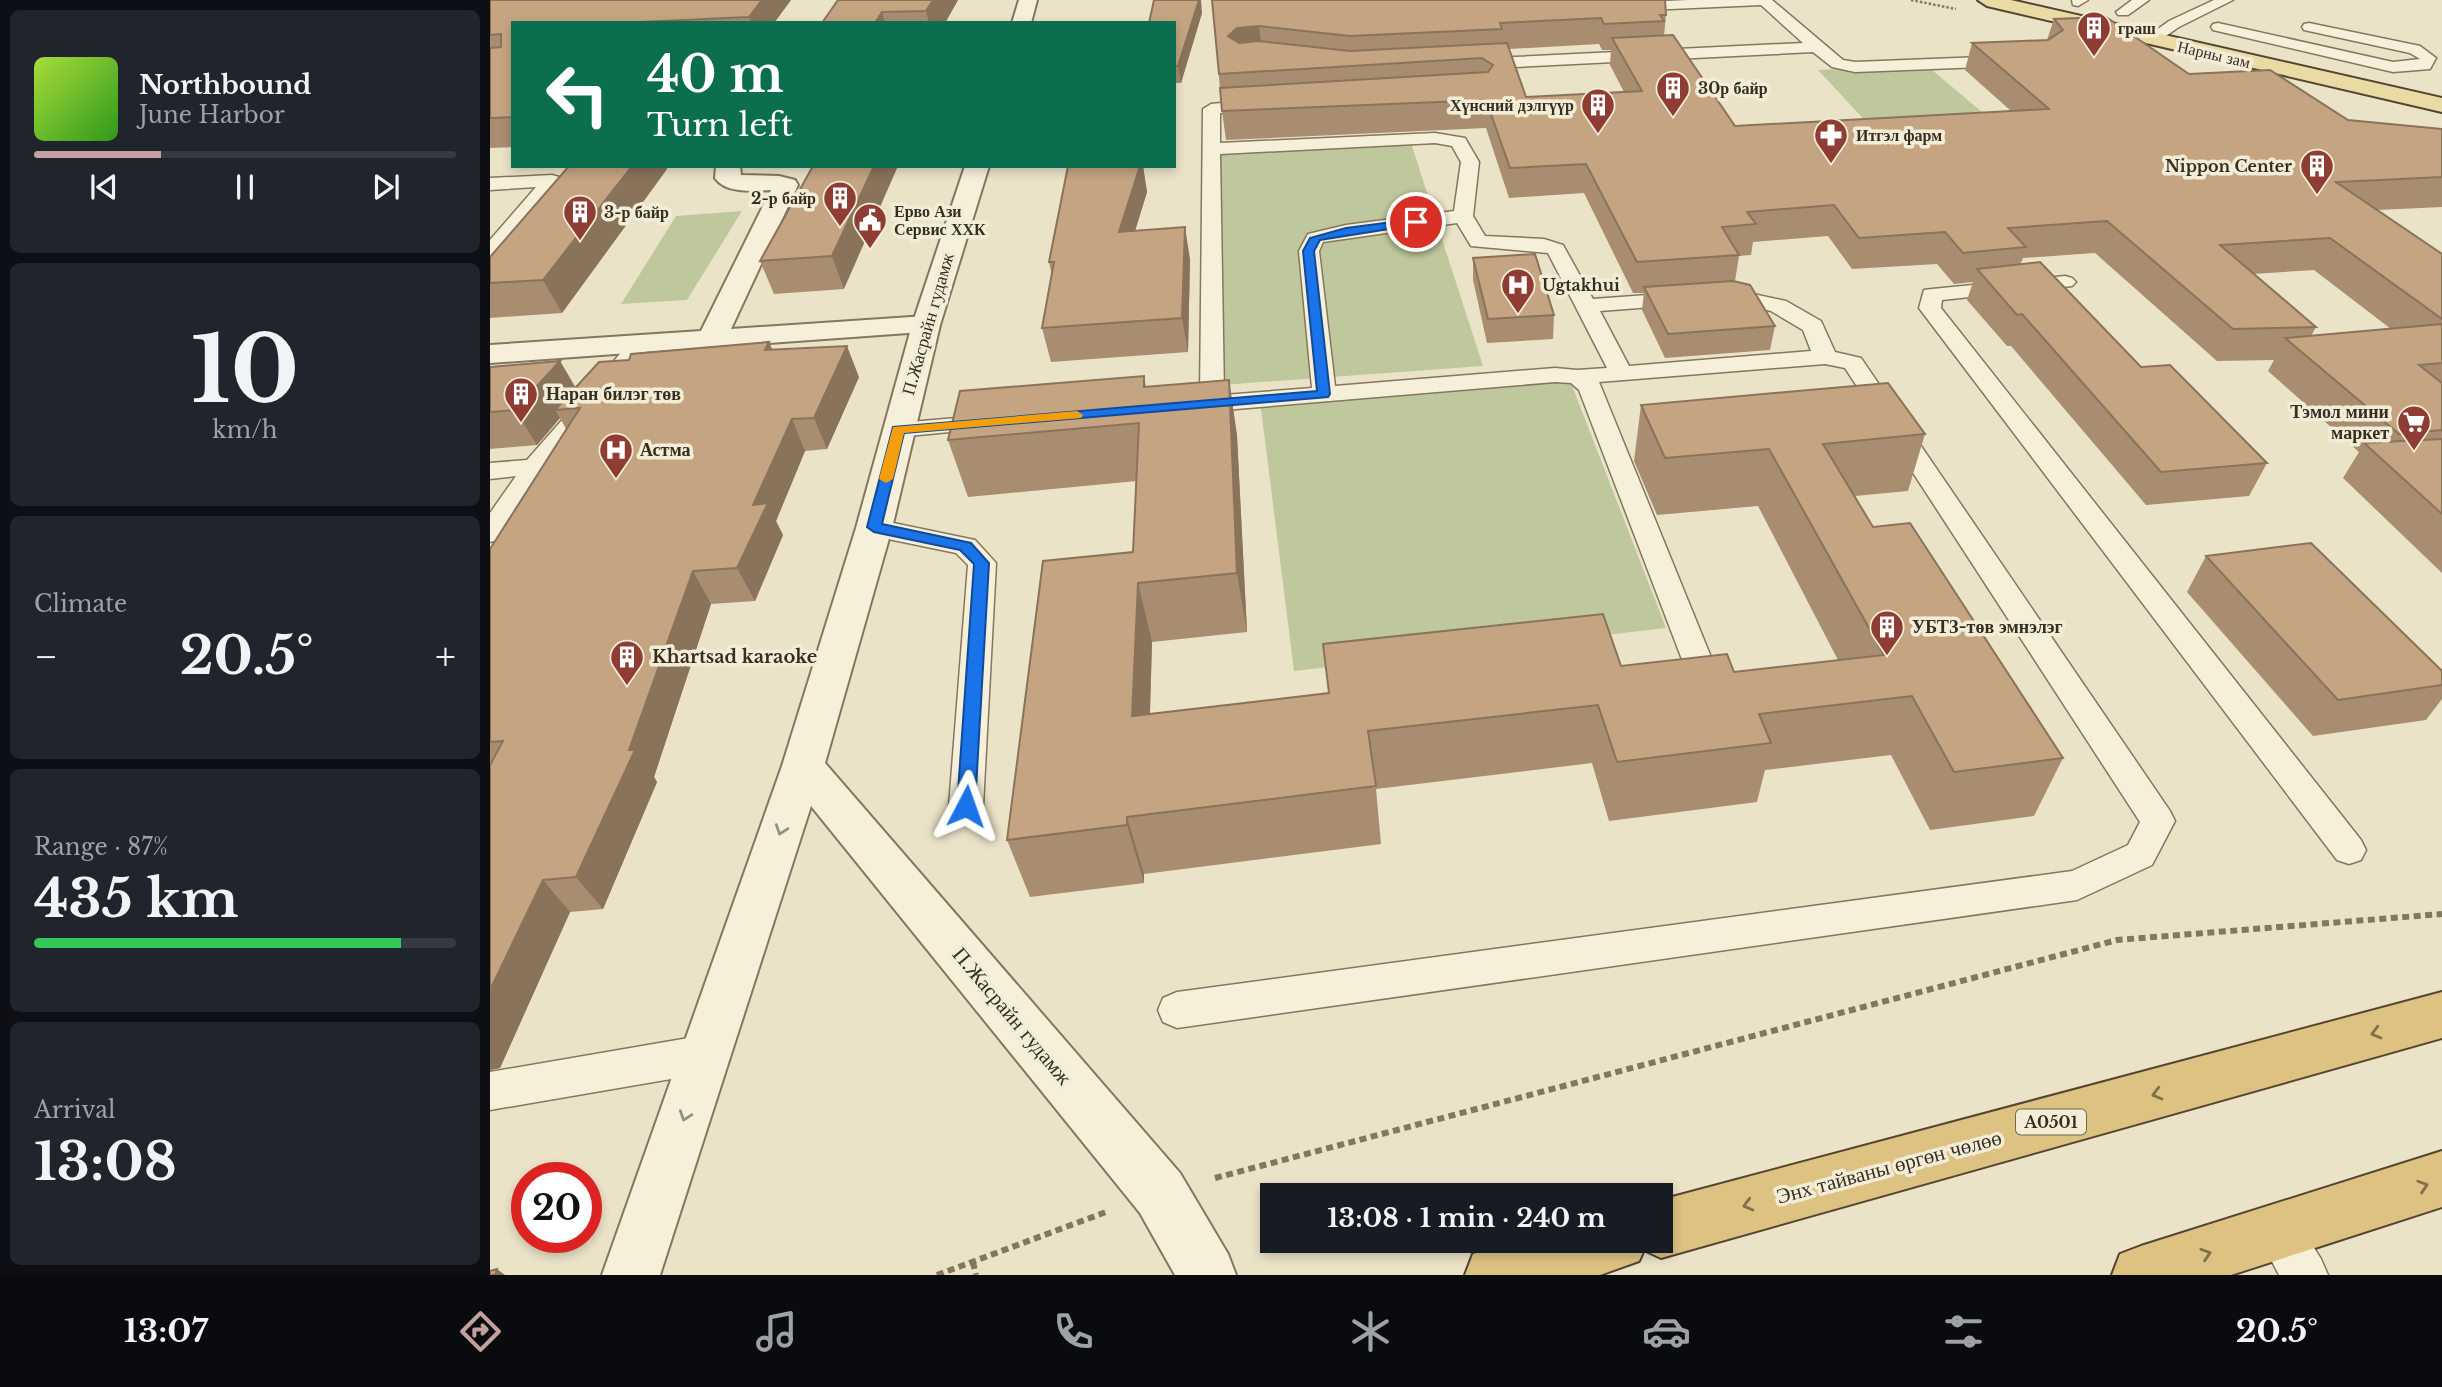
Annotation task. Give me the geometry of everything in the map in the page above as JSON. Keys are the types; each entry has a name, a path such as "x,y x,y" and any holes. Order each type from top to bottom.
{"highway":[{"name":"Энх тайваны өргөн чөлөө","path":"1673,1226 2442,1016"},
{"path":"2141,1275 2292,1253 2442,1180"},
{"path":"1494,1275 1575,1253"}],"main road":[{"name":"Нарны зам","path":"1987,0 2442,105"}],"street":[{"path":"1022,21 1028,0"},
{"path":"711,340 786,186 773,181 733,182 727,178 729,168"},
{"name":"П.Жасрайн гудамж","path":"631,1275 803,766 874,527 926,325 976,168"},
{"path":"490,354 926,325"},
{"name":"П.Жасрайн гудамж","path":"803,766 1160,1193 1207,1275"}],"lane":[{"path":"2123,12 2142,0"},
{"path":"2152,39 2174,24 2226,0"},
{"path":"1606,8 1764,1 1838,64 1855,67 2027,60"},
{"path":"2218,27 2393,67 2424,66 2428,58 2415,49 2309,27"},
{"path":"1461,65 1816,47"},
{"path":"1212,404 1211,109 1282,103"},
{"path":"1212,149 1435,138 1459,142 1470,162 1463,216 1478,242 1544,245 1556,249 1621,373"},
{"path":"490,184 558,173"},
{"path":"490,252 558,173"},
{"path":"1324,394 1309,251 1315,238 1346,231 1463,216"},
{"path":"2065,282 1932,295 1930,308 2349,850"},
{"path":"1586,306 1730,295 1778,306 1813,326 1825,357"},
{"path":"490,533 535,467 641,344"},
{"path":"1171,407 1555,375 1577,377 1825,357 1853,363 2158,821 2140,855 2077,886 1177,1010"},
{"path":"1577,377 1590,387 1698,662"},
{"path":"898,429 1021,419"},
{"path":"490,471 535,467"},
{"path":"874,527 965,546 982,563 966,806"},
{"path":"490,1091 706,1054"}],"path":[{"path":"936,1275 1160,1193 2117,940 2442,914"},
{"path":"973,1262 976,1275"}],"green space":[{"path":"1925,64 1989,118 1871,127 1818,70"},
{"path":"1411,143 1483,366 1208,386 1210,155"},
{"path":"742,211 687,300 621,304 676,216"},
{"path":"1568,375 1666,628 1294,671 1260,401"}],"building":[{"path":"490,0 762,0 749,17 662,21 511,21 511,117 490,118 490,48 501,47 501,34 490,35"},
{"path":"838,0 933,0 926,11 882,12 876,21 823,21"},
{"path":"1154,0 1199,0 1178,66 1176,21 1149,21"},
{"path":"1212,0 1665,0 1666,15 1660,15 1664,21 1604,24 1601,18 1500,23 1502,29 1350,36 1259,26 1237,28 1228,36 1239,43 1259,41 1350,51 1507,43 1526,97 1642,91 1612,38 1673,35 1735,126 2049,109 1972,43 2048,40 2063,30 2054,19 2106,17 2189,74 2270,70 2348,120 2442,129 2442,177 2336,182 2442,254 2442,319 2330,238 2220,245 2316,327 2233,329 2107,221 2008,228 2026,247 1963,253 1945,232 1859,238 1834,205 1747,212 1756,224 1722,227 1739,255 1637,262 1586,164 1510,168 1486,100 1222,111 1220,88 1488,72 1493,65 1482,58 1219,74"},
{"path":"567,168 630,168 543,280 490,283 490,257"},
{"path":"812,168 873,168 832,256 760,261"},
{"path":"1068,168 1139,168 1119,232 1185,227 1182,318 1042,328 1054,262 1049,262"},
{"path":"1535,254 1554,315 1488,319 1473,258"},
{"path":"2040,262 2141,367 2170,365 2267,463 2161,472 2022,314 2017,315 1977,269"},
{"path":"1733,281 1750,285 1775,326 1668,334 1644,287"},
{"path":"2442,324 2442,363 2419,365 2442,383 2442,430 2399,434 2285,338"},
{"path":"769,342 765,350 847,346 814,418 792,419 753,505 768,503 737,568 693,571 629,750 635,750 576,877 543,880 490,990 490,765 503,741 490,742 490,549 580,408 555,410 599,362 629,360 631,354"},
{"path":"560,361 515,410 490,412 490,367"},
{"path":"1144,376 1144,387 1229,380 1237,573 1138,583 1132,716 1329,693 1323,644 1603,614 1621,666 1727,654 1734,672 1884,655 1769,449 1665,458 1641,405 1888,383 1925,434 1823,444 1873,527 1910,523 2063,758 1954,772 1912,696 1759,714 1771,743 1617,762 1598,705 1368,731 1376,786 1127,817 1127,825 1007,840 1043,561 1133,552 1139,423 948,440 960,391"},
{"path":"2442,439 2442,514 2364,443"},
{"path":"2311,543 2442,671 2442,685 2338,700 2206,556"}],"slow traffic":[{"path":"886,479 898,429 1077,415"}],"place":[{"name":"граш","path":"2094,58"},
{"name":"30р байр","path":"1673,118"},
{"name":"Хүнсний дэлгүүр","path":"1598,135"},
{"name":"Итгэл фарм","path":"1831,165"},
{"name":"Nippon Center","path":"2317,196"},
{"name":"2-р байр","path":"840,228"},
{"name":"3-р байр","path":"580,242"},
{"name":"Ерво Ази Сервис ХХК","path":"870,250"},
{"name":"Ugtakhui","path":"1518,315"},
{"name":"Наран билэг төв","path":"521,424"},
{"name":"Тэмол мини маркет","path":"2414,452"},
{"name":"Астма","path":"616,480"},
{"name":"УБТЗ-төв эмнэлэг","path":"1887,657"},
{"name":"Khartsad karaoke","path":"627,687"}],"route":[{"path":"966,806 982,563 965,546 874,527 898,429 1324,394 1309,251 1315,238 1416,222"}]}
